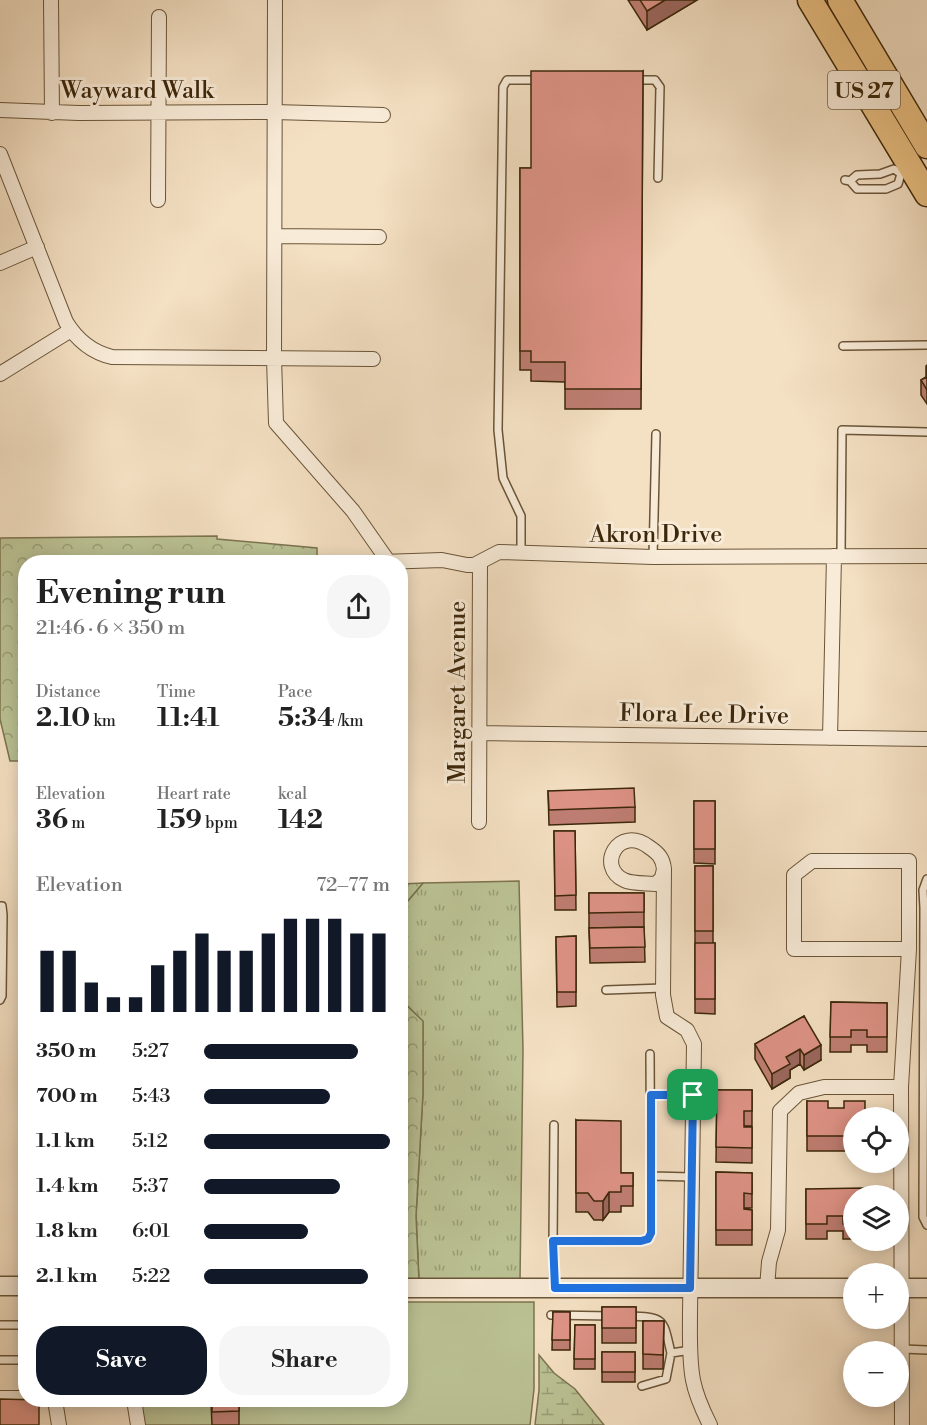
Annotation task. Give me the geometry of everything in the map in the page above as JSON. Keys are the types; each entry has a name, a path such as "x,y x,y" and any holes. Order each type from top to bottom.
{"highway":[{"name":"US 27","path":"810,0 915,164"},
{"name":"US 27","path":"840,0 927,194"}],"street":[{"path":"51,0 52,113"},
{"path":"275,0 274,358 276,423 353,511 381,555"},
{"path":"158,200 159,17"},
{"name":"Wayward Walk","path":"0,110 52,113 274,112 383,115"},
{"path":"0,154 66,322 90,349 112,357 373,358"},
{"path":"275,236 379,237"},
{"path":"0,262 37,247"},
{"path":"0,374 71,330"},
{"name":"Akron Drive","path":"408,561 442,560 467,565 480,562 499,552 653,557 927,556"},
{"path":"830,738 837,556"},
{"name":"Margaret Avenue","path":"479,822 480,562"},
{"name":"Flora Lee Drive","path":"480,733 927,739"},
{"path":"901,1263 902,1087 909,949 909,861 812,861 794,876 794,949 909,949"},
{"path":"664,869 663,988 667,1017 687,1030 694,1044 690,1288 692,1378 710,1425"},
{"path":"767,1288 769,1262 778,1230 780,1111 799,1093 824,1087 902,1087"},
{"path":"0,1286 18,1286"},
{"path":"408,1288 843,1288"},
{"path":"909,1288 927,1288"},
{"path":"0,1398 18,1398"},
{"path":"56,1407 59,1425"},
{"path":"135,1407 138,1425"},
{"path":"902,1407 902,1425"}],"lane":[{"path":"520,553 520,516 503,478 498,430 503,87 507,80 552,80"},
{"path":"621,80 655,80 660,87 658,178"},
{"path":"915,164 898,184 886,189 857,189 847,181 857,175 880,174 915,164"},
{"path":"843,346 927,345"},
{"path":"837,556 842,430 927,432"},
{"path":"653,557 656,434"},
{"path":"927,879 923,890 926,908 923,1216 927,1226"},
{"path":"0,1000 2,996 1,905"},
{"path":"606,990 663,988"},
{"path":"553,1241 641,1241 648,1239 651,1233 651,1054"},
{"path":"651,1095 693,1095"},
{"path":"554,1125 555,1288"},
{"path":"651,1176 692,1177"},
{"path":"551,1315 658,1319 664,1324 671,1353 666,1379 642,1386"},
{"path":"0,1325 18,1325"},
{"path":"909,1349 927,1350"},
{"path":"671,1353 691,1350"},
{"path":"0,1360 18,1360"}],"green space":[{"path":"217,536 217,539 317,548 317,555 18,555 18,761 10,761 0,719 0,538"},
{"path":"519,881 523,1050 520,1281 419,1281 416,1216 423,1093 423,1022 408,1006 408,901 423,883"},
{"path":"423,883 408,901 408,884"},
{"path":"408,1007 423,1021 423,1093 416,1216 419,1281 408,1281"},
{"path":"408,1302 534,1302 534,1389 530,1425 140,1425 136,1407 408,1407"},
{"path":"539,1355 554,1373 575,1389 604,1425 535,1425 539,1390"}],"building":[{"path":"640,0 665,0 647,11"},
{"path":"531,71 643,71 641,389 565,389 565,362 531,362 531,351 520,351 520,168 531,168"},
{"path":"927,377 927,390 921,380"},
{"path":"634,788 635,807 549,810 548,791"},
{"path":"694,801 715,801 715,849 694,849"},
{"path":"554,831 575,831 576,895 555,896"},
{"path":"695,866 713,866 713,931 695,931"},
{"path":"589,893 644,893 644,912 589,913"},
{"path":"644,927 645,947 590,948 589,928"},
{"path":"576,936 576,992 557,992 556,937"},
{"path":"695,943 715,943 715,999 695,999"},
{"path":"831,1002 887,1003 887,1037 867,1037 867,1030 851,1030 851,1037 830,1037"},
{"path":"804,1016 821,1045 804,1055 800,1049 786,1057 790,1064 772,1074 755,1044"},
{"path":"717,1090 752,1090 752,1111 744,1111 744,1127 752,1127 752,1148 716,1147"},
{"path":"807,1101 828,1101 828,1108 843,1108 843,1136 807,1136"},
{"path":"844,1101 865,1101 865,1107 844,1107"},
{"path":"576,1120 621,1121 621,1173 633,1173 633,1186 621,1186 621,1192 609,1192 603,1201 594,1201 588,1193 576,1193"},
{"path":"716,1172 752,1173 752,1194 744,1193 744,1209 752,1210 752,1230 716,1230"},
{"path":"843,1188 843,1216 827,1216 827,1224 806,1224 806,1189"},
{"path":"602,1307 636,1307 636,1328 602,1328"},
{"path":"553,1312 570,1312 570,1340 552,1340"},
{"path":"643,1321 664,1321 663,1355 643,1354"},
{"path":"575,1325 595,1325 595,1359 574,1359"},
{"path":"602,1352 635,1352 635,1372 602,1372"},
{"path":"0,1399 18,1399 18,1407 39,1407 39,1425 0,1425"},
{"path":"212,1407 239,1407 239,1411 212,1412"}],"route":[{"path":"651,1095 693,1095 690,1288 555,1288 553,1241 641,1241 648,1239 651,1233 651,1095"}]}
